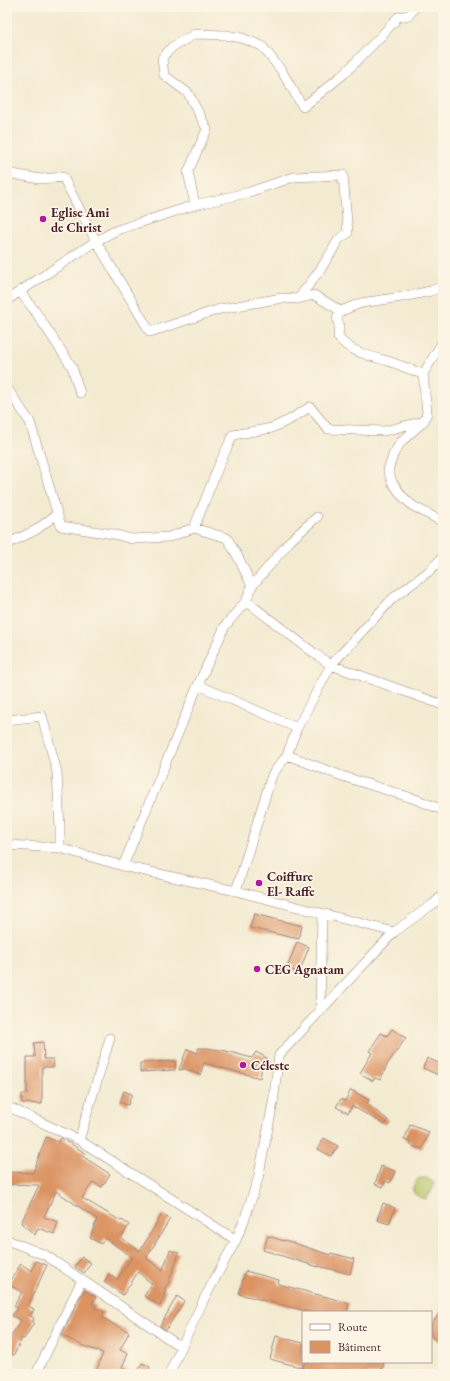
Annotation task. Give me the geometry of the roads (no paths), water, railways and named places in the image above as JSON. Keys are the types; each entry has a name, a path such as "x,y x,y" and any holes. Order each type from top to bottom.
{"street":[{"path":"195,205 188,172 207,129 188,93 164,75 162,58 172,47 195,34 226,35 242,38 262,46 281,70 303,107 345,72 398,17 409,15 415,7"},
{"path":"7,173 40,179 62,176 96,241 150,332 220,309 282,298 298,299 314,295 341,311"},
{"path":"7,300 96,241 117,230 195,205 246,194 294,177 343,175 348,233 338,240 324,264 298,299"},
{"path":"423,374 388,361 364,355 342,343 338,337 339,326 337,317 341,311 361,303 432,291 443,286"},
{"path":"20,292 72,367 80,393"},
{"path":"443,341 423,374 427,413 424,421 401,442 394,453 388,470 392,482 402,496 414,506 443,522"},
{"path":"7,388 30,422 61,526 113,534 132,539 169,537 194,528 227,538 252,586"},
{"path":"194,528 219,465 233,436 272,428 289,420 310,407 328,429 384,431 424,421"},
{"path":"7,544 36,530 57,514"},
{"path":"123,866 198,685 225,626 246,601 252,586 291,540 317,517"},
{"path":"236,891 272,775 287,755 297,728 331,665 393,598 428,572 443,557"},
{"path":"246,601 314,654 331,665 443,705"},
{"path":"198,685 297,728"},
{"path":"7,720 42,716 57,772 60,828 68,851"},
{"path":"287,755 342,776 415,799 443,810"},
{"path":"7,845 68,851 123,866 236,891 394,932"},
{"path":"169,1374 204,1299 236,1240 245,1218 258,1179 273,1104 280,1055 394,932 443,895"},
{"path":"320,1012 322,914"},
{"path":"79,1140 110,1038"},
{"path":"7,1109 13,1109 79,1140 236,1240"},
{"path":"7,1240 45,1255 182,1347"},
{"path":"36,1374 82,1280"}],"place":[{"name":"Eglise Ami de Christ","path":"43,219"},
{"name":"Coiffure El- Raffe","path":"259,883"},
{"name":"CEG Agnatam","path":"257,969"},
{"name":"Céleste","path":"243,1065"}]}
